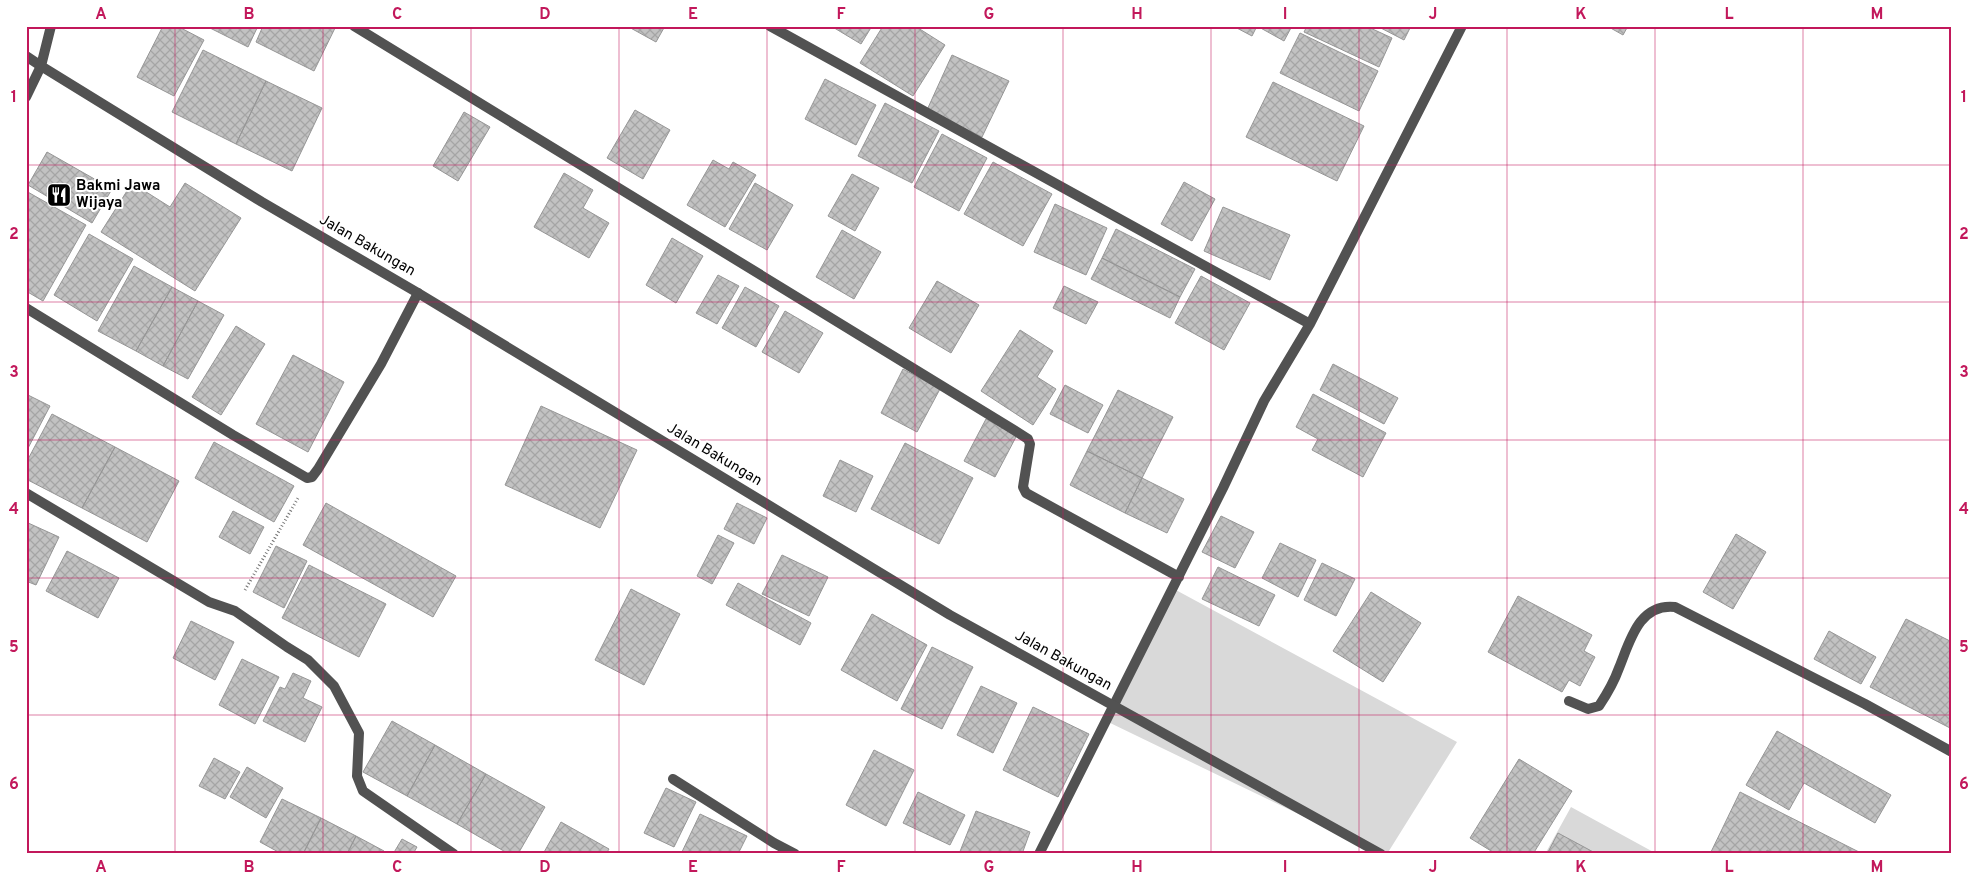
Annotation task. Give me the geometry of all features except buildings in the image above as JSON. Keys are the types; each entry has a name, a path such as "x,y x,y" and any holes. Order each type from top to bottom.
{"street":[{"path":"26,97 41,66 51,26"},
{"path":"354,26 1028,439 1030,444 1023,487 1026,493 1179,577"},
{"path":"770,26 1310,324"},
{"path":"1039,854 1179,577 1264,402 1310,324 1462,26"},
{"name":"Jalan Bakungan","path":"26,56 262,202 418,293 950,615 1381,854"},
{"path":"26,308 233,435 307,478 312,477 322,462 381,364 418,293"},
{"path":"26,493 209,602 235,611 308,660 334,686 359,733 357,776 363,791 454,854"},
{"path":"1569,701 1588,709 1599,706 1619,668 1629,639 1642,618 1659,607 1675,607 1865,704 1952,752"},
{"path":"673,779 774,843 795,854"}],"path":[{"path":"235,611 301,493"}],"shaded area":[{"path":"1174,589 1457,742 1387,854 1381,854 1104,720"},
{"path":"1571,807 1657,854 1545,854"}],"place":[{"name":"Bakmi Jawa Wijaya","path":"59,195"}]}
